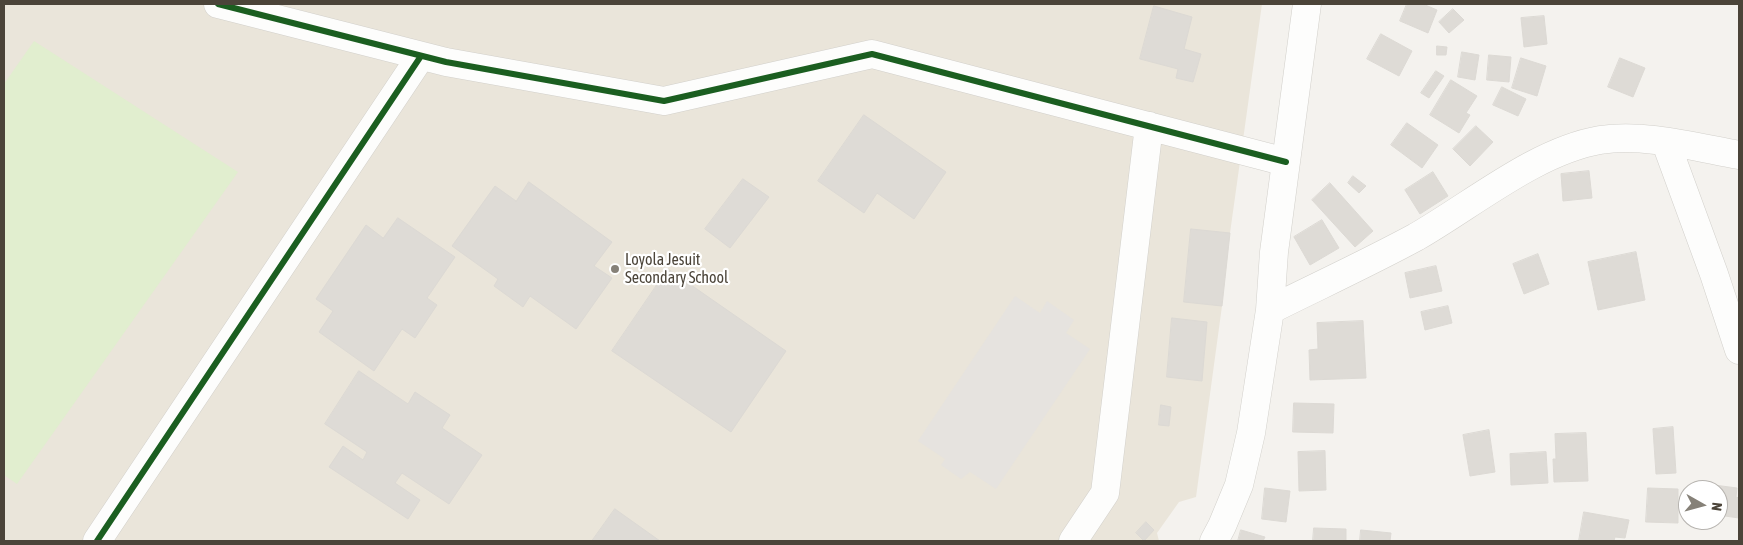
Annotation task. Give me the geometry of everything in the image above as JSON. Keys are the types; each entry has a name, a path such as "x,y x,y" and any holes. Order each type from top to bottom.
{"street":[{"path":"218,4 456,64 664,101 872,54 1286,162"},
{"path":"1214,541 1239,485 1251,433 1270,310 1274,252 1307,4"},
{"path":"97,541 421,56"},
{"path":"1073,541 1105,492 1149,126"},
{"path":"1270,310 1417,236 1512,176 1566,149 1600,140 1637,138 1739,154"},
{"path":"1666,143 1714,274 1739,350"}],"shaded area":[{"name":"Loyola Jesuit Secondary School","path":"4,4 1262,4 1196,497 1179,502 1157,533 1159,541 4,541"},
{"path":"1015,296 1040,313 1047,301 1074,320 1066,333 1090,349 996,489 970,472 961,479 941,465 945,459 918,441"}],"green space":[{"path":"34,41 238,172 17,484 4,475 4,84"}],"building":[{"path":"1407,4 1423,4 1437,10 1428,33 1400,21"},
{"path":"1154,6 1192,17 1184,49 1201,54 1193,82 1176,78 1178,69 1140,59"},
{"path":"1453,9 1464,20 1449,33 1439,22"},
{"path":"1544,16 1547,44 1524,47 1521,18"},
{"path":"1381,34 1412,51 1399,76 1367,59"},
{"path":"1437,46 1447,47 1446,55 1437,55"},
{"path":"1462,52 1479,55 1475,80 1458,77"},
{"path":"1489,55 1511,57 1509,82 1487,80"},
{"path":"1521,58 1546,66 1537,96 1512,88"},
{"path":"1620,58 1645,68 1633,97 1608,87"},
{"path":"1436,71 1444,76 1429,98 1421,93"},
{"path":"1451,80 1477,96 1466,113 1470,115 1459,133 1430,115"},
{"path":"1502,87 1526,99 1518,116 1493,105"},
{"path":"864,115 946,172 914,219 877,193 864,213 818,181"},
{"path":"1407,123 1438,145 1422,168 1391,145"},
{"path":"1476,126 1493,142 1470,166 1453,149"},
{"path":"1589,171 1592,198 1563,201 1561,174"},
{"path":"1433,172 1448,196 1420,214 1405,190"},
{"path":"1353,176 1366,186 1359,193 1348,183"},
{"path":"743,179 769,197 730,248 705,229"},
{"path":"529,182 612,242 594,266 612,278 576,329 530,296 523,307 494,286 498,279 452,246 495,186 516,201"},
{"path":"1330,183 1373,231 1355,247 1312,200"},
{"path":"398,218 455,257 427,298 437,305 415,338 402,329 374,371 319,332 333,311 316,299 366,225 383,238"},
{"path":"1322,220 1339,248 1310,265 1294,237"},
{"path":"1191,229 1230,233 1222,306 1184,302"},
{"path":"1636,252 1645,300 1598,310 1588,262"},
{"path":"1538,254 1549,284 1524,294 1513,264"},
{"path":"1436,266 1442,291 1410,298 1405,273"},
{"path":"668,269 786,351 731,432 612,351"},
{"path":"1448,306 1452,323 1425,330 1421,312"},
{"path":"1172,318 1207,322 1202,381 1167,377"},
{"path":"1363,321 1366,378 1310,380 1309,350 1318,349 1317,323"},
{"path":"359,371 408,404 415,392 450,415 442,428 482,455 449,504 402,473 395,483 420,500 408,519 329,467 343,446 363,460 367,452 325,424"},
{"path":"1294,403 1334,404 1333,433 1293,432"},
{"path":"1161,405 1171,407 1169,426 1159,425"},
{"path":"1673,427 1676,473 1656,474 1653,429"},
{"path":"1489,430 1495,472 1470,476 1463,435"},
{"path":"1586,433 1588,481 1554,482 1553,459 1556,459 1555,434"},
{"path":"1325,451 1326,490 1299,491 1298,452"},
{"path":"1546,452 1548,483 1511,485 1510,454"},
{"path":"1728,487 1737,488 1736,497 1739,498 1739,518 1728,516"},
{"path":"1265,488 1290,491 1286,522 1262,519"},
{"path":"1648,488 1678,489 1678,523 1646,522"},
{"path":"615,509 660,541 592,541"},
{"path":"1584,512 1629,520 1625,538 1615,537 1614,541 1579,541"},
{"path":"1146,522 1154,530 1144,541 1136,533"},
{"path":"1314,528 1346,529 1346,541 1313,541"},
{"path":"1241,530 1265,537 1263,541 1238,541"},
{"path":"1361,530 1391,533 1390,541 1360,541"}],"cycle path":[{"path":"218,4 446,62 664,101 872,54 1286,162"},
{"path":"97,541 421,56"}],"place":[{"name":"Loyola Jesuit Secondary School","path":"615,269"}]}
